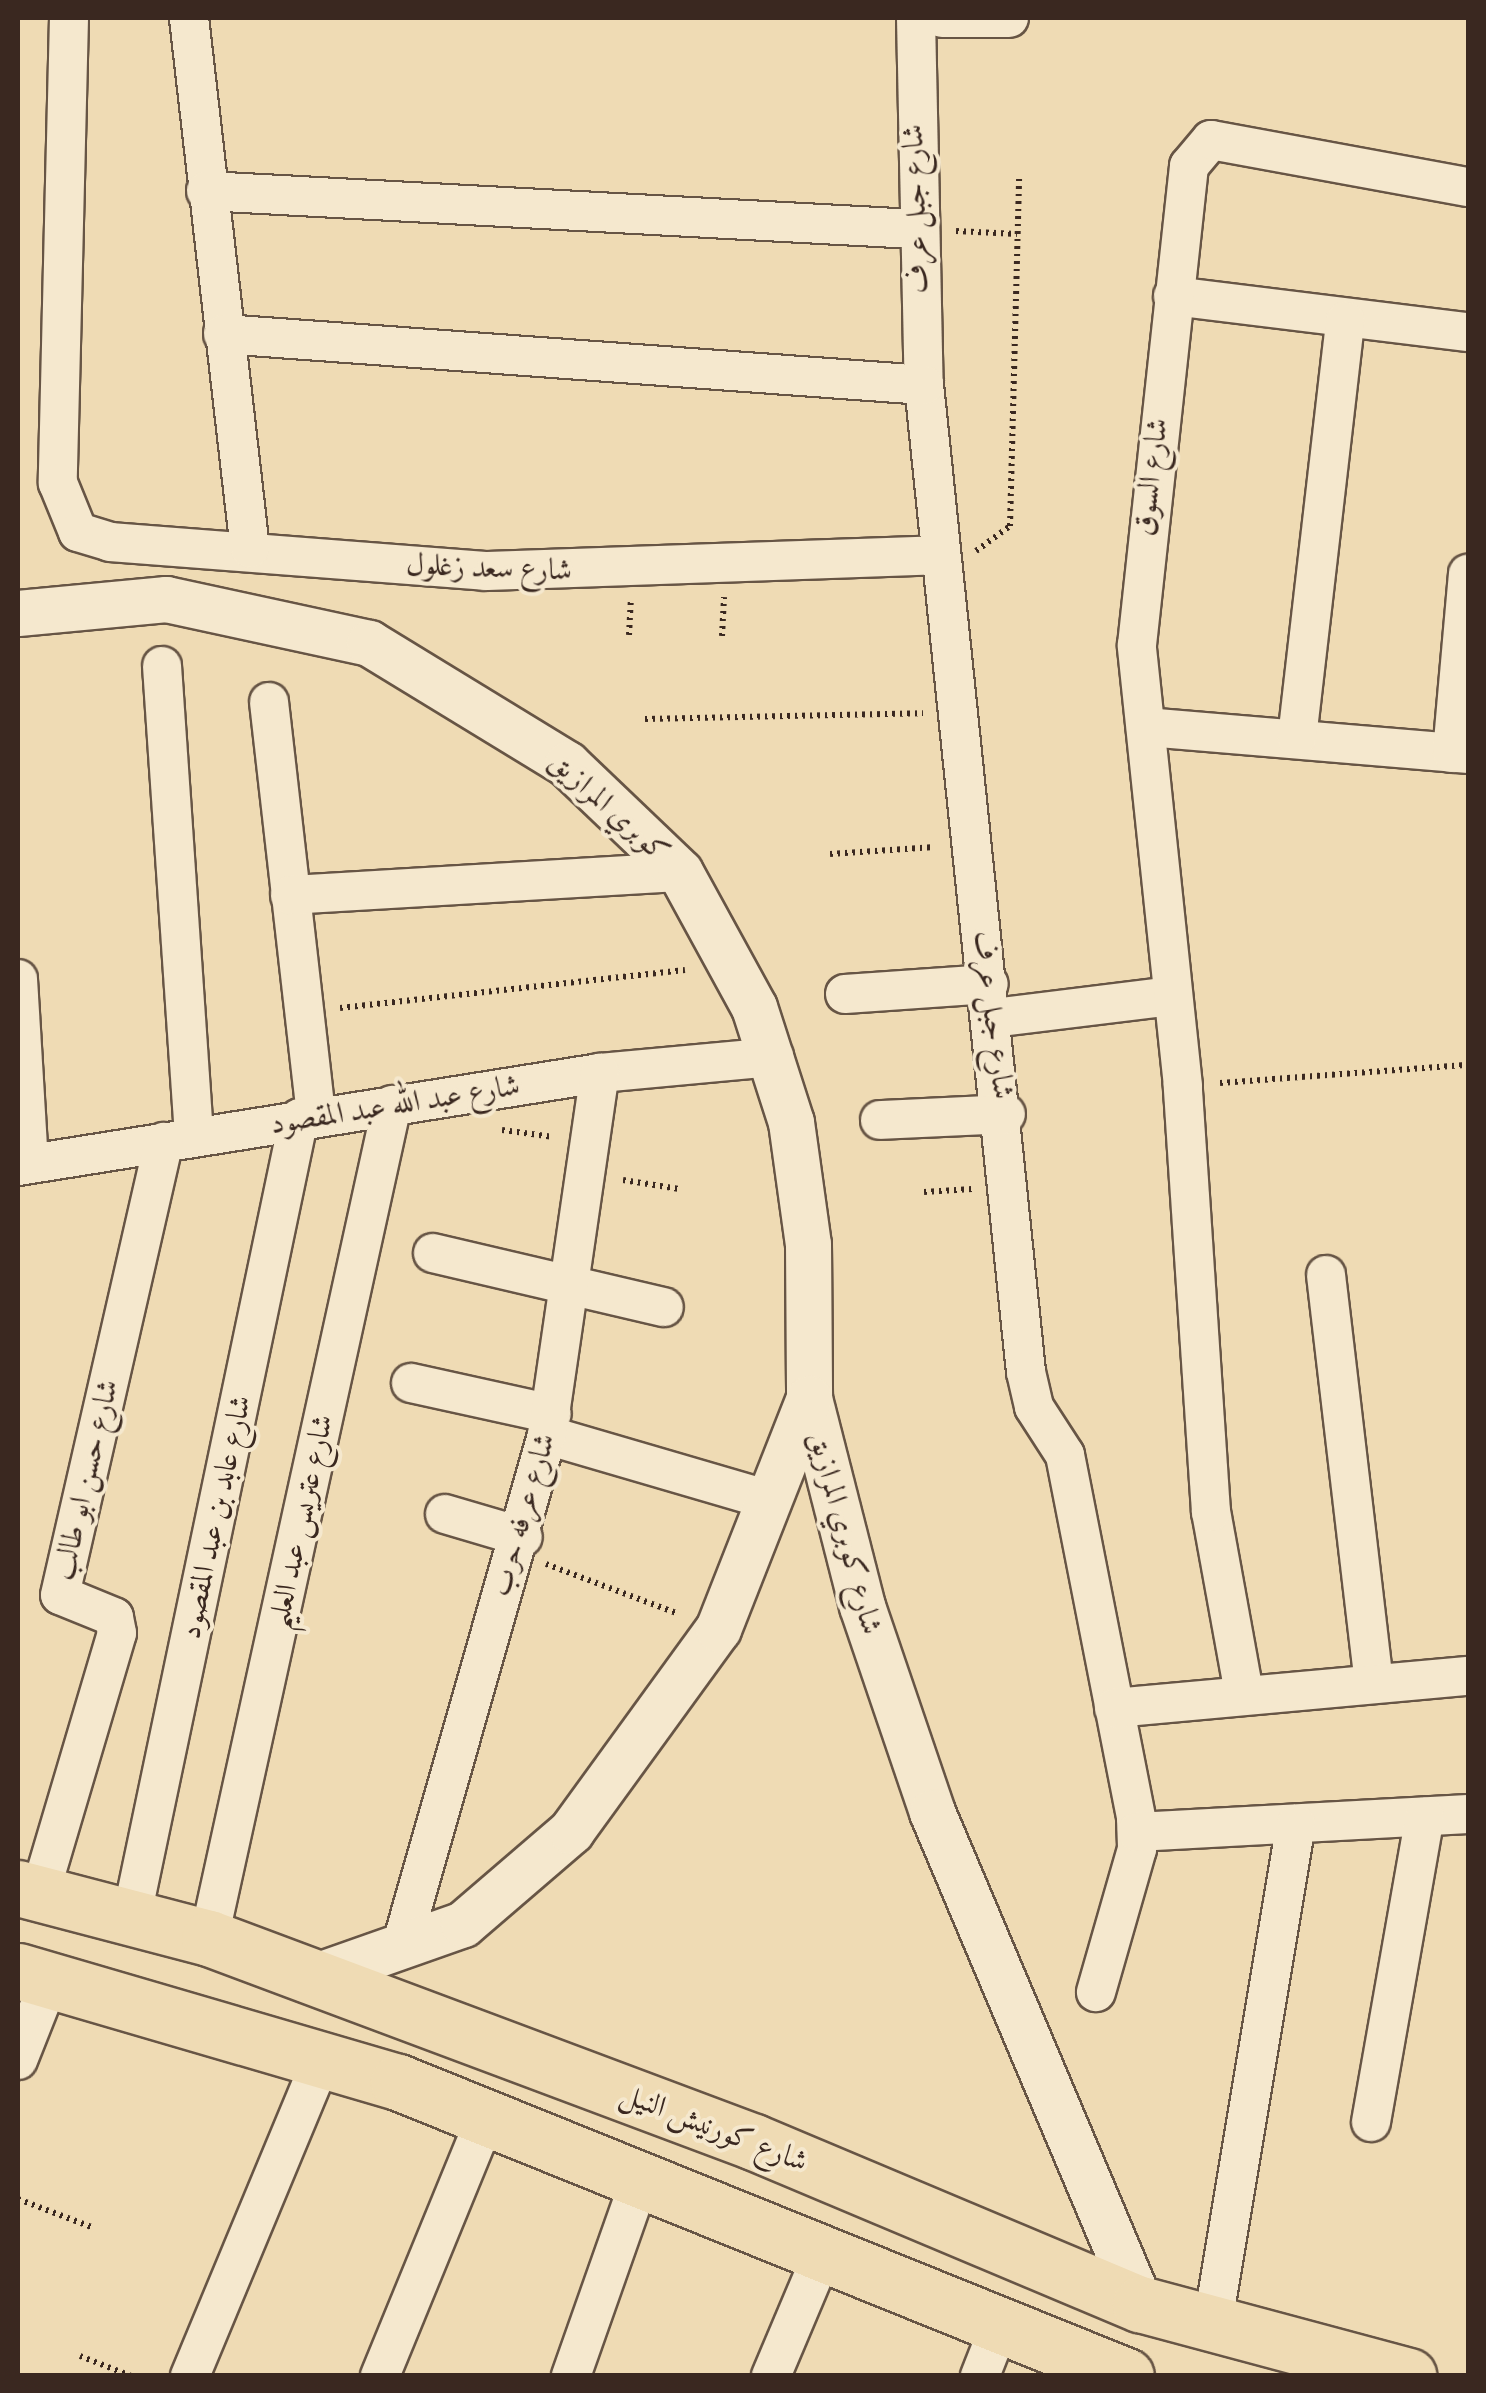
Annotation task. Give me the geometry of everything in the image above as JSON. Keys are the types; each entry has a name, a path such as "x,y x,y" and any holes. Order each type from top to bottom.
{"highway":[{"name":"شارع كورنيش النيل","path":"29,1891 209,1938 307,1979 754,2142 1140,2304 1212,2328 1408,2376"},
{"path":"34,1975 322,2060 641,2177 822,2255 989,2353 1126,2376"}],"street":[{"name":"شارع سعد زغلول","path":"69,18 60,500 92,539 559,572 940,555"},
{"path":"189,18 222,334 250,550"},
{"name":"شارع جبل عرف","path":"916,18 915,229 924,385 972,844 1006,1114 1029,1393 1065,1455 1137,1832 1096,1992"},
{"path":"942,18 1009,18"},
{"name":"شارع السوق","path":"1244,1693 1212,1528 1183,1086 1146,727 1138,598 1192,154 1212,140 1468,187"},
{"path":"206,191 915,229"},
{"path":"1173,296 1345,321 1468,332"},
{"path":"1297,738 1345,321"},
{"path":"222,334 924,385"},
{"path":"1146,727 1460,754 1468,574"},
{"name":"كوبري المرازيق","path":"18,613 166,599 369,643 567,764 680,872 733,964 774,1057 808,1244 809,1398"},
{"path":"162,666 179,1139"},
{"name":"شارع عابد بن عبد المقصود","path":"132,1916 308,1117 304,1012 269,702"},
{"path":"290,895 680,872"},
{"path":"18,978 24,1165"},
{"path":"845,994 991,1001 1173,996"},
{"name":"شارع عبد الله عبد المقصود","path":"24,1165 600,1073 774,1057"},
{"name":"شارع عرفه حرب","path":"401,1947 520,1545 549,1424 594,1159 600,1073"},
{"name":"شارع عتريس عبد العليم","path":"209,1938 392,1106"},
{"path":"880,1120 1006,1114"},
{"name":"شارع حسن ابو طالب","path":"29,1891 117,1633 114,1617 60,1595 179,1139"},
{"path":"432,1253 575,1282 664,1307"},
{"path":"1326,1275 1374,1683"},
{"path":"411,1383 549,1424 770,1500"},
{"name":"شارع كوبري المرازيق","path":"307,1979 464,1924 525,1878 624,1768 718,1629 809,1398"},
{"name":"شارع كوبري المرازيق","path":"809,1398 862,1606 932,1812 1140,2304"},
{"path":"445,1514 520,1545"},
{"path":"1114,1708 1244,1693 1468,1676"},
{"path":"1137,1832 1468,1814"},
{"path":"1371,2122 1425,1817"},
{"path":"1212,2328 1296,1824"},
{"path":"18,2060 34,1975"},
{"path":"190,2376 322,2060"},
{"path":"380,2376 486,2117"},
{"path":"571,2376 641,2177"},
{"path":"771,2376 822,2255"}],"path":[{"path":"940,555 990,550 1010,526 1019,178"},
{"path":"915,229 1017,234"},
{"path":"644,719 958,712"},
{"path":"830,854 972,844"},
{"path":"304,1012 733,964"},
{"path":"1183,1086 1468,1065"},
{"path":"484,1128 594,1159 678,1189"},
{"path":"520,1545 718,1629"},
{"path":"18,2199 94,2228"},
{"path":"80,2356 131,2376"}]}
